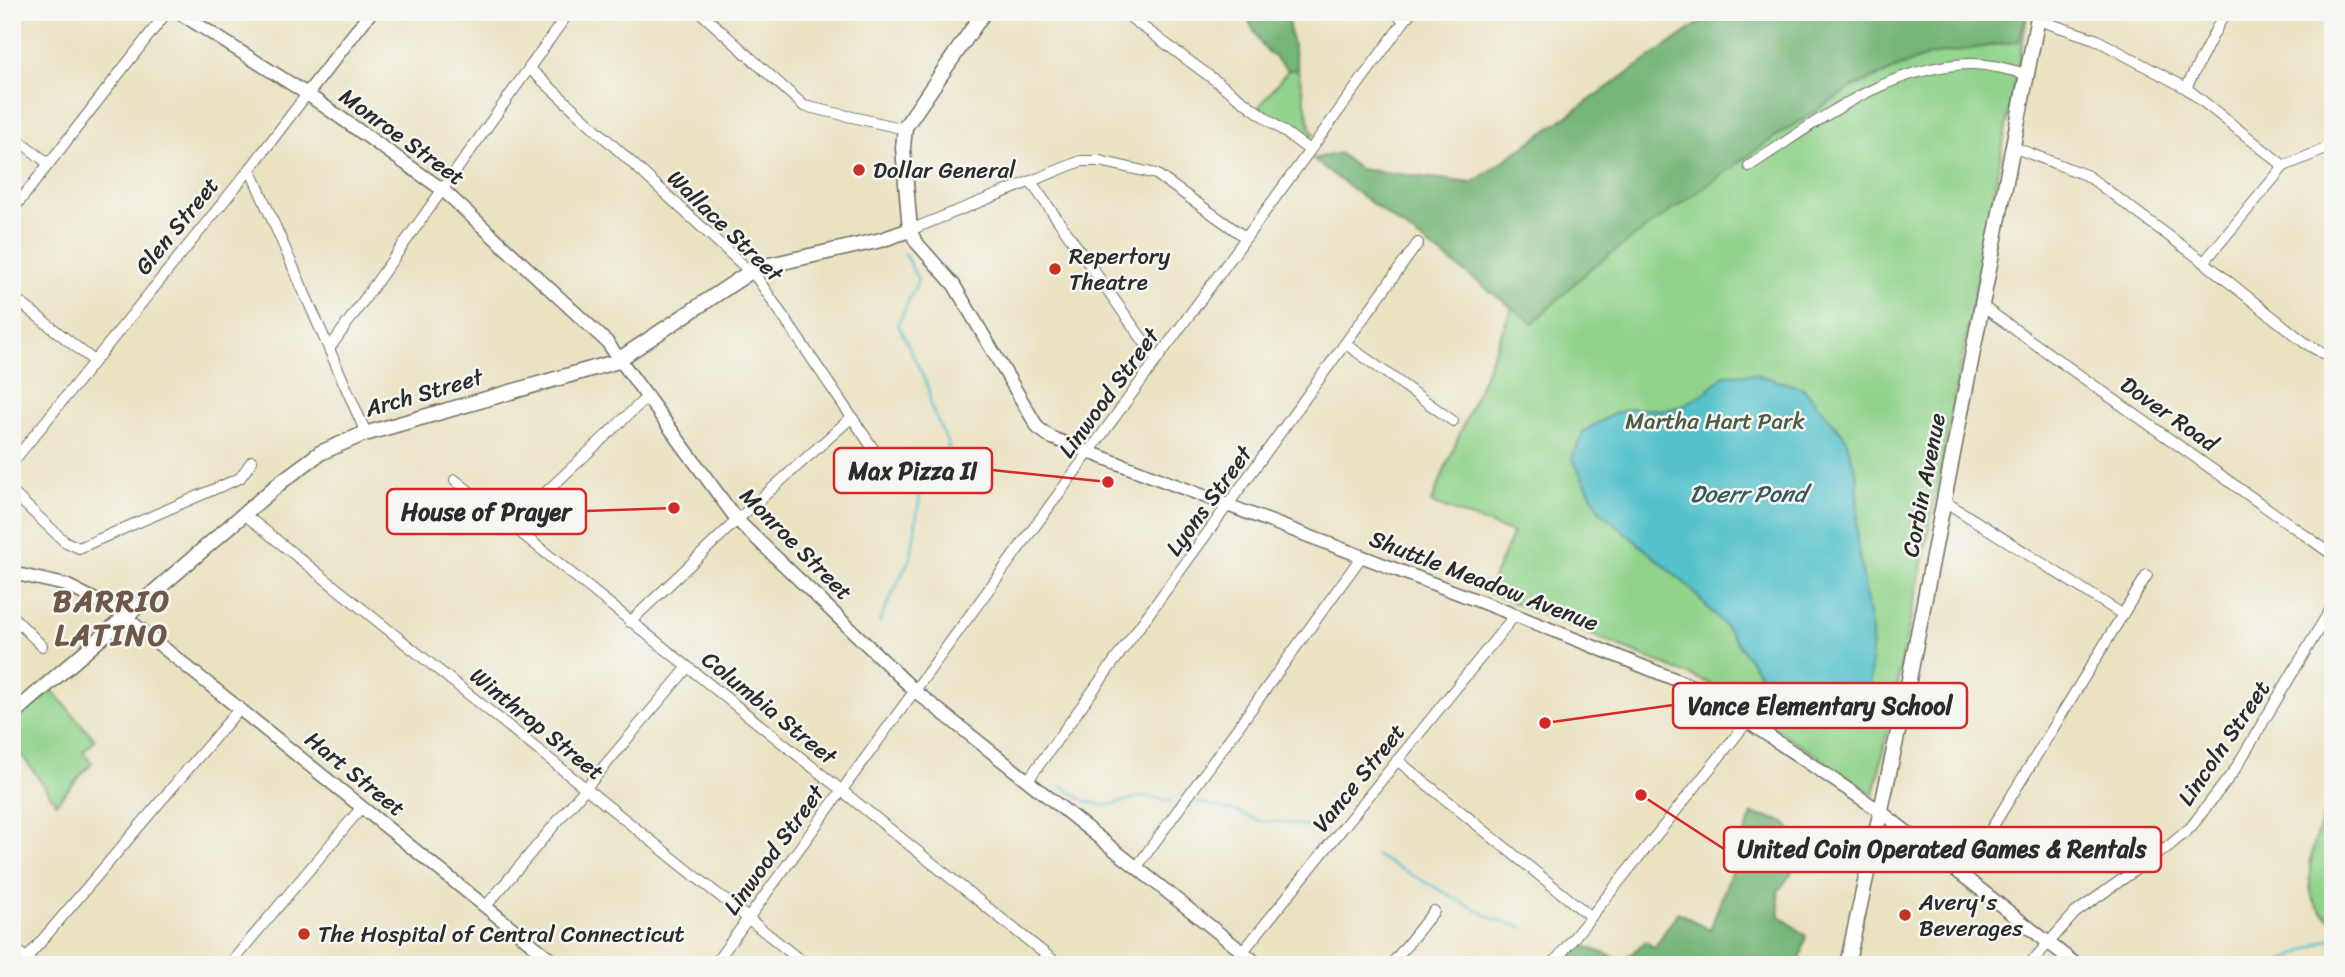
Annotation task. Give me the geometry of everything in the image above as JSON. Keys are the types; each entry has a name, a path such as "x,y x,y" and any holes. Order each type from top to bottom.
{"main road":[{"path":"910,230 905,129 978,15"},
{"name":"Corbin Avenue","path":"1847,965 1944,501 2038,16"},
{"name":"Arch Street","path":"12,715 311,459 366,433 621,359 750,271 886,239 910,230"}],"street":[{"path":"12,212 167,12"},
{"name":"Monroe Street","path":"178,12 307,94 443,190 607,342 737,520 915,691 1259,965"},
{"name":"Glen Street","path":"12,463 250,169 371,12"},
{"path":"329,349 569,12"},
{"path":"701,12 804,106 905,129"},
{"path":"1123,12 1308,150"},
{"path":"1392,12 1408,16"},
{"path":"2186,88 2225,12"},
{"name":"Linwood Street","path":"714,965 1408,16"},
{"path":"2038,16 2095,39 2186,88 2284,166"},
{"path":"1749,166 1871,88 1921,70 1971,63 2027,74"},
{"name":"Wallace Street","path":"530,69 750,271 799,337 887,469"},
{"path":"12,135 50,164"},
{"path":"2204,262 2284,166 2333,146"},
{"path":"2013,147 2088,176 2204,262 2305,343 2333,359"},
{"path":"910,230 1081,161 1100,162 1156,174 1245,237"},
{"path":"250,169 366,433"},
{"path":"1031,182 1157,360"},
{"name":"Shuttle Meadow Avenue","path":"910,230 916,242 950,279 1038,428 1052,438 1515,615 1681,681 1721,701 1880,811 2077,965"},
{"name":"Lyons Street","path":"1028,780 1231,505 1418,243"},
{"path":"12,296 94,361"},
{"name":"Dover Road","path":"1982,306 2333,555"},
{"path":"1346,344 1453,421"},
{"path":"510,526 647,397"},
{"path":"630,622 737,520 851,418"},
{"path":"12,492 64,541 79,548 240,478 252,461"},
{"name":"Columbia Street","path":"455,480 1059,965"},
{"path":"1944,501 2122,614"},
{"name":"Winthrop Street","path":"244,514 806,965"},
{"path":"1136,868 1362,556"},
{"name":"Hart Street","path":"12,572 76,589 126,617 558,965"},
{"path":"1963,875 2147,575"},
{"name":"Lincoln Street","path":"2029,965 2075,913 2169,846 2191,827 2234,771 2333,605"},
{"name":"Vance Street","path":"1232,965 1515,615"},
{"path":"12,616 42,646"},
{"path":"486,906 688,667"},
{"path":"12,946 28,963 240,708"},
{"path":"1552,965 1748,721"},
{"path":"1398,761 1591,916"},
{"path":"229,965 362,807"},
{"path":"1391,965 1434,911"}],"green space":[{"path":"1244,12 1286,12 1298,70 1288,70 1262,46"},
{"path":"1715,12 2027,12 2019,41 1926,56 1853,87 1772,139 1591,268 1533,323 1312,159 1339,153 1359,169 1472,183"},
{"name":"Martha Hart Park","path":"1974,12 2028,12 1936,496 1874,795 1709,683 1487,592 1513,533 1431,503 1512,308 1453,262"},
{"path":"1288,70 1298,70 1311,130 1315,134 1306,141 1259,107"},
{"path":"52,690 95,740 83,752 92,763 56,803 12,741 12,722"},
{"path":"2333,793 2333,922 2315,904 2310,876 2318,831"},
{"path":"1752,814 1785,822 1807,851 1778,892 1780,916 1806,936 1799,965 1592,965 1570,957 1584,941 1585,946 1623,961 1646,941 1654,948 1678,912 1710,930"}],"water":[{"name":"Doerr Pond","path":"1754,374 1803,388 1846,438 1858,480 1857,540 1872,634 1870,690 1852,716 1819,720 1789,714 1724,625 1689,587 1600,511 1572,458 1584,431 1613,414 1631,408 1660,410 1680,407 1706,392 1724,375"}],"waterway":[{"path":"879,622 911,556 920,495 949,446 931,407 928,387 898,324 918,280 905,254"},
{"path":"1062,786 1085,801 1106,806 1144,796 1170,801"},
{"path":"1197,802 1260,821 1283,822 1325,830"},
{"path":"1375,855 1494,919 1523,927"},
{"path":"2275,965 2333,937"},
{"path":"1595,958 1610,965"}],"place":[{"name":"Dollar General","path":"859,170"},
{"name":"Repertory Theatre","path":"1055,269"},
{"name":"Max Pizza II","path":"1108,482"},
{"name":"House of Prayer","path":"674,508"},
{"name":"Vance Elementary School","path":"1545,723"},
{"name":"United Coin Operated Games & Rentals","path":"1641,795"},
{"name":"Avery's Beverages","path":"1905,915"},
{"name":"The Hospital of Central Connecticut","path":"304,934"}],"district":[{"name":"BARRIO LATINO","path":"112,618"}]}
